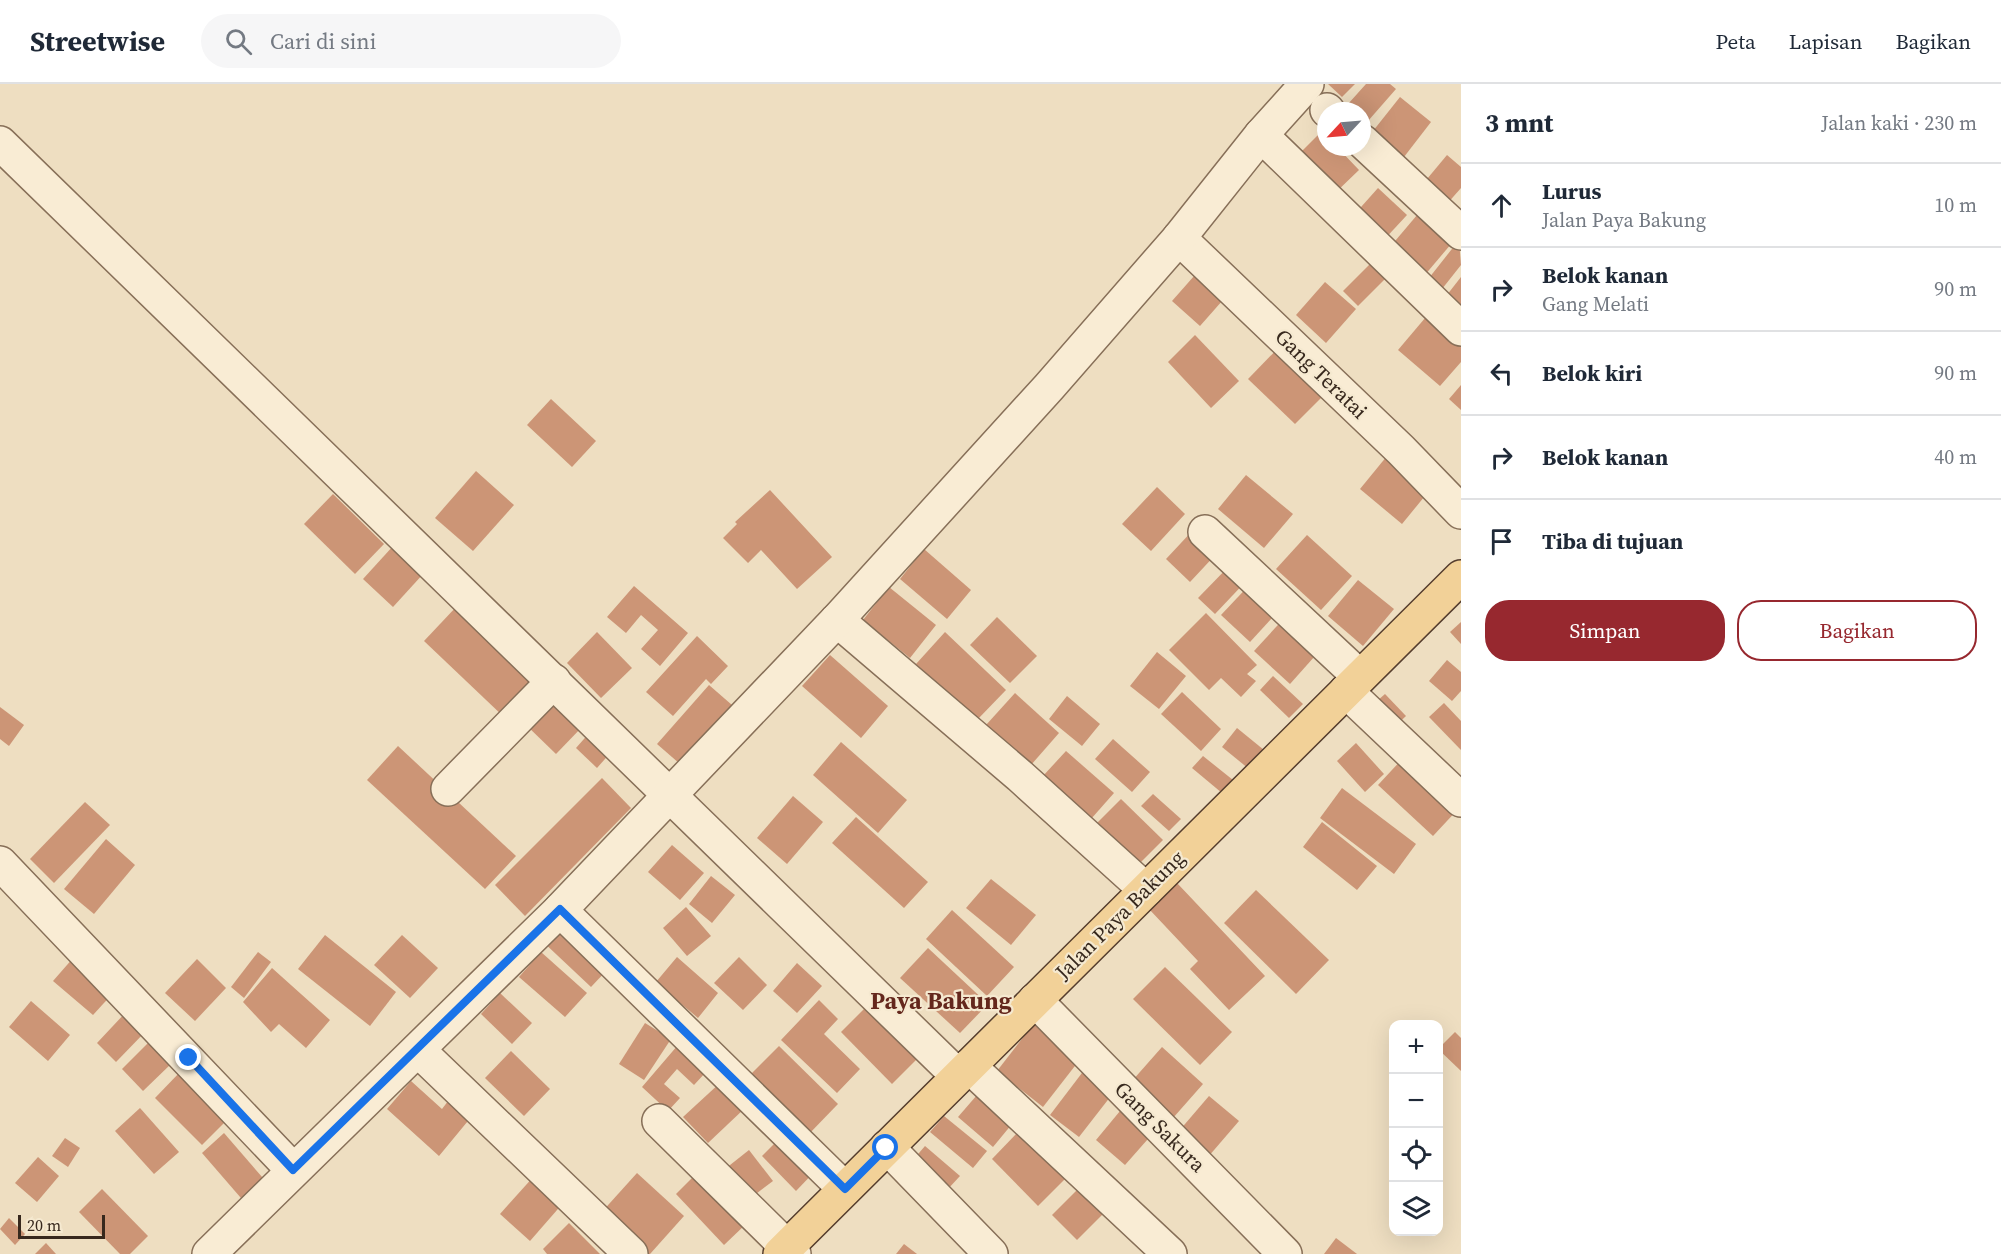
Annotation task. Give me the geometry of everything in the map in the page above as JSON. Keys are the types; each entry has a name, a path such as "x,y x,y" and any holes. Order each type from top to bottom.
{"main road":[{"name":"Jalan Paya Bakung","path":"787,1252 845,1189 1461,577"}],"street":[{"path":"209,1254 560,909 837,620 1179,238 1261,135 1307,84"},
{"path":"1261,135 1461,329"},
{"path":"1371,149 1461,233"},
{"path":"2,150 671,795 964,1071 1170,1254"},
{"name":"Gang Teratai","path":"1179,238 1401,450 1461,512"},
{"path":"1205,532 1353,684 1461,800"},
{"path":"837,620 1020,776 1146,890"},
{"path":"448,789 554,681"},
{"path":"0,863 293,1170"},
{"path":"560,909 845,1189"},
{"name":"Gang Sakura","path":"1035,1000 1285,1254"},
{"path":"418,1050 630,1254"},
{"path":"659,1121 787,1252"},
{"path":"886,1148 991,1254"}],"building":[{"path":"1328,84 1355,84 1342,97"},
{"path":"1366,84 1390,84 1396,89 1371,118 1371,102 1350,102"},
{"path":"1400,97 1431,122 1404,157 1373,131"},
{"path":"1317,136 1317,156 1346,156 1359,170 1333,195 1296,157"},
{"path":"1447,155 1461,167 1461,188 1446,205 1422,185"},
{"path":"1378,188 1407,215 1381,243 1353,216"},
{"path":"1423,208 1457,237 1424,276 1390,247"},
{"path":"1459,240 1461,265 1442,289 1429,278"},
{"path":"1375,259 1390,274 1358,306 1343,291"},
{"path":"1202,267 1230,292 1200,326 1172,301"},
{"path":"1461,277 1461,315 1443,300"},
{"path":"1325,282 1356,309 1326,343 1296,315"},
{"path":"1431,311 1461,337 1461,362 1440,386 1398,350"},
{"path":"1195,335 1239,381 1211,408 1168,362"},
{"path":"1284,342 1331,388 1295,424 1248,379"},
{"path":"1461,385 1461,410 1449,399"},
{"path":"551,399 596,441 572,467 527,425"},
{"path":"1387,456 1429,491 1402,524 1360,489"},
{"path":"476,471 514,505 473,551 435,518"},
{"path":"1246,475 1293,514 1264,548 1218,509"},
{"path":"1157,487 1185,514 1151,551 1122,524"},
{"path":"770,490 832,557 797,589 761,550 748,563 723,538 737,524 735,522"},
{"path":"333,494 384,544 355,574 304,524"},
{"path":"1195,528 1219,551 1190,582 1166,559"},
{"path":"1307,535 1352,576 1321,610 1276,569"},
{"path":"394,545 424,573 393,607 363,579"},
{"path":"924,549 971,590 947,619 900,579"},
{"path":"1234,561 1250,577 1215,614 1198,598"},
{"path":"1254,580 1282,607 1250,642 1221,615"},
{"path":"1358,580 1394,609 1363,646 1328,616"},
{"path":"634,586 688,633 660,666 641,649 658,630 641,615 626,633 607,617"},
{"path":"889,587 936,625 910,658 863,620"},
{"path":"457,606 538,683 505,718 424,641"},
{"path":"1206,613 1257,665 1247,674 1256,681 1241,697 1221,678 1209,690 1169,650"},
{"path":"1288,614 1323,647 1290,684 1254,651"},
{"path":"997,617 1037,656 1010,683 970,645"},
{"path":"1461,622 1461,644 1450,632"},
{"path":"597,632 632,668 601,698 567,663"},
{"path":"945,632 1006,690 977,720 916,664"},
{"path":"697,636 728,666 711,684 706,679 673,716 646,692"},
{"path":"1157,652 1186,676 1159,709 1130,686"},
{"path":"830,655 888,706 861,738 802,686"},
{"path":"1447,660 1461,672 1461,691 1452,701 1429,681"},
{"path":"1273,676 1303,704 1289,718 1260,690"},
{"path":"709,685 732,705 680,764 657,744"},
{"path":"1182,692 1221,729 1201,751 1161,714"},
{"path":"1015,693 1059,733 1031,765 986,725"},
{"path":"1385,694 1406,716 1390,731 1369,708"},
{"path":"552,695 583,726 556,754 524,723"},
{"path":"1067,696 1100,724 1082,746 1049,719"},
{"path":"1444,703 1461,721 1461,750 1429,717"},
{"path":"0,707 24,725 9,746 0,739"},
{"path":"1237,728 1264,750 1249,769 1222,747"},
{"path":"591,731 612,751 597,768 576,748"},
{"path":"1113,739 1150,772 1132,792 1095,759"},
{"path":"841,742 907,800 878,833 813,775"},
{"path":"1356,743 1384,774 1365,792 1337,761"},
{"path":"398,746 516,856 485,889 367,780"},
{"path":"1066,751 1114,793 1091,819 1043,776"},
{"path":"1203,756 1233,780 1222,793 1192,768"},
{"path":"1405,756 1460,807 1433,836 1378,785"},
{"path":"602,778 631,808 525,916 495,885"},
{"path":"1342,788 1416,844 1394,874 1320,818"},
{"path":"1153,794 1181,819 1169,831 1141,806"},
{"path":"793,796 823,822 787,864 757,838"},
{"path":"1121,799 1163,840 1136,867 1094,826"},
{"path":"85,802 110,825 54,883 30,859"},
{"path":"856,817 928,882 904,908 832,843"},
{"path":"1322,822 1377,866 1357,890 1303,847"},
{"path":"106,839 135,865 94,914 64,889"},
{"path":"672,845 704,873 680,900 648,872"},
{"path":"711,876 735,895 712,923 689,904"},
{"path":"991,879 1036,915 1011,945 966,908"},
{"path":"1177,883 1265,976 1229,1010 1190,969 1198,961 1149,909"},
{"path":"1256,890 1329,960 1296,994 1224,923"},
{"path":"686,907 711,936 687,956 663,928"},
{"path":"952,910 1014,967 987,996 926,939"},
{"path":"558,922 607,970 591,987 540,939"},
{"path":"325,935 396,992 370,1026 298,969"},
{"path":"402,935 438,968 410,998 374,965"},
{"path":"928,948 988,1004 960,1033 900,978"},
{"path":"258,952 271,962 244,998 231,987"},
{"path":"541,952 587,993 565,1017 519,977"},
{"path":"74,957 114,992 93,1015 53,981"},
{"path":"677,957 718,993 698,1018 679,1002 669,1012 656,982"},
{"path":"739,957 767,985 743,1010 714,983"},
{"path":"197,959 226,988 195,1021 165,993"},
{"path":"797,963 822,986 797,1013 773,991"},
{"path":"1165,967 1232,1032 1200,1065 1133,999"},
{"path":"272,968 330,1020 306,1048 279,1024 271,1032 243,1002"},
{"path":"500,993 532,1023 512,1044 481,1014"},
{"path":"875,998 926,1050 892,1084 841,1032"},
{"path":"819,1000 838,1019 824,1034 860,1069 837,1093 781,1040"},
{"path":"31,1001 70,1035 48,1061 9,1027"},
{"path":"127,1011 147,1030 116,1062 97,1043"},
{"path":"1039,1017 1085,1053 1043,1107 997,1071"},
{"path":"645,1023 671,1039 644,1080 619,1064"},
{"path":"1455,1032 1461,1038 1461,1071 1443,1054 1443,1044"},
{"path":"150,1041 172,1063 143,1091 122,1069"},
{"path":"678,1045 706,1072 694,1085 677,1069 664,1084 680,1098 668,1111 642,1087"},
{"path":"779,1046 838,1104 806,1137 747,1078"},
{"path":"1162,1047 1203,1084 1173,1118 1132,1081"},
{"path":"511,1051 550,1089 524,1116 485,1078"},
{"path":"1085,1069 1114,1092 1079,1137 1050,1115"},
{"path":"181,1071 229,1118 202,1145 155,1098"},
{"path":"411,1081 442,1109 455,1092 477,1110 439,1156 387,1109"},
{"path":"721,1082 745,1108 708,1143 683,1117"},
{"path":"977,1095 1012,1124 993,1147 958,1117"},
{"path":"1209,1096 1239,1121 1202,1164 1173,1138"},
{"path":"1125,1105 1155,1131 1125,1165 1096,1140"},
{"path":"140,1108 179,1152 154,1174 115,1131"},
{"path":"944,1116 987,1151 973,1168 930,1132"},
{"path":"1019,1131 1066,1178 1038,1206 992,1159"},
{"path":"224,1133 269,1185 247,1205 202,1153"},
{"path":"785,1133 819,1167 796,1191 762,1156"},
{"path":"65,1138 80,1148 68,1167 52,1156"},
{"path":"925,1146 960,1176 947,1190 913,1160"},
{"path":"749,1150 773,1181 748,1200 725,1169"},
{"path":"38,1157 59,1176 37,1202 15,1183"},
{"path":"637,1173 684,1216 650,1254 644,1254 600,1214"},
{"path":"697,1173 746,1224 724,1245 676,1194"},
{"path":"535,1175 564,1202 530,1241 500,1214"},
{"path":"1086,1181 1110,1207 1077,1240 1052,1215"},
{"path":"102,1189 148,1236 130,1254 120,1254 79,1212"},
{"path":"9,1218 25,1234 15,1245 0,1229"},
{"path":"569,1223 600,1254 547,1254 543,1249"},
{"path":"1336,1238 1357,1254 1324,1254"},
{"path":"46,1243 56,1254 35,1254"},
{"path":"904,1244 917,1254 896,1254"}],"district":[{"name":"Paya Bakung","path":"941,1001"}],"route":[{"path":"189,1058 293,1170 560,909 845,1189 886,1148"}]}
